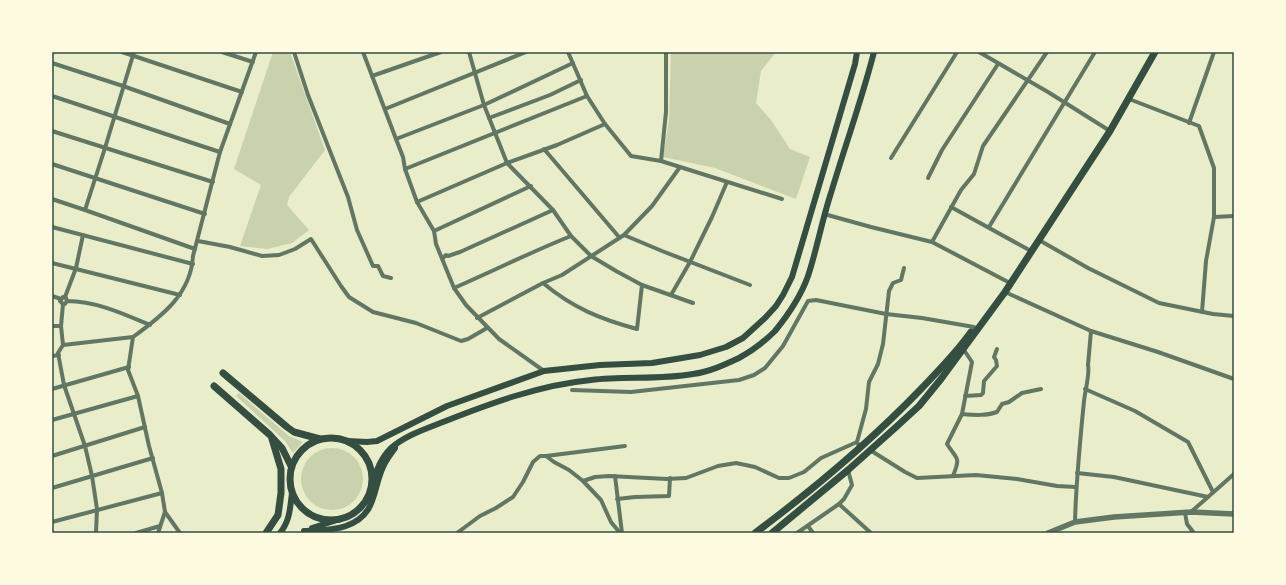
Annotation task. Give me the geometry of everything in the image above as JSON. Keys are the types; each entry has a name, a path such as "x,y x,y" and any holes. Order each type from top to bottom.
{"main road":[{"path":"223,373 294,432 320,439 334,438 347,441 367,442 377,441 447,406 544,371 600,365 652,363 700,355 726,347 743,338 765,318 776,306 792,277 855,64 857,52"},
{"path":"302,532 348,517 359,510 367,499 380,463 389,450 400,441 425,429 482,406 547,386 592,380 666,378 715,369 750,352 764,341 775,331 788,313 800,295 807,277 814,257 824,214 874,52"},
{"path":"772,533 848,470 919,406 964,350 1005,292 1110,131 1155,52"},
{"path":"754,533 785,511 836,470 858,445 904,406 925,385 963,342 1002,288 1010,283"},
{"path":"214,386 270,434 282,448 291,466"},
{"path":"266,533 278,515 281,493 281,469 270,434"},
{"path":"320,439 308,445 298,454 291,466 289,480 292,493 298,505 321,520 334,521"},
{"path":"347,441 358,449 367,459 371,472 371,486"},
{"path":"302,532 339,528 352,524 364,515 373,502 383,466 400,441"},
{"path":"280,533 286,527 289,518 292,493"}],"street":[{"path":"122,52 134,54 242,92"},
{"path":"222,52 253,62"},
{"path":"63,345 133,337 166,312 180,295 193,264 195,249 220,152 256,52"},
{"path":"294,52 308,95 348,198 357,230 373,266 378,266 383,276 391,278"},
{"path":"364,52 403,157 405,169 417,202 434,231 436,244 454,288 477,318 499,339 544,371"},
{"path":"372,76 441,52"},
{"path":"469,52 484,105 506,163 531,186 553,210 571,236 591,256 616,271 642,285 693,303"},
{"path":"385,109 475,74 526,52"},
{"path":"568,52 587,96 604,124 631,156 661,161 782,199"},
{"path":"661,161 666,112 666,52"},
{"path":"891,158 957,52"},
{"path":"979,52 1110,131"},
{"path":"932,242 961,190 974,174 983,146 1047,52"},
{"path":"989,227 1095,52"},
{"path":"1189,122 1214,52"},
{"path":"85,210 134,54"},
{"path":"52,63 123,86 230,124"},
{"path":"396,139 484,105 573,63"},
{"path":"928,178 942,150 998,64"},
{"path":"489,118 550,95 581,80"},
{"path":"52,96 220,152"},
{"path":"405,169 587,96"},
{"path":"1129,99 1199,126 1214,168 1214,217 1206,261 1202,312"},
{"path":"417,202 506,163 557,145 604,124"},
{"path":"52,131 213,182"},
{"path":"544,149 619,237"},
{"path":"52,164 205,214"},
{"path":"477,318 543,283 562,275 624,234 652,206 680,167"},
{"path":"671,295 690,262 727,182"},
{"path":"434,231 531,186"},
{"path":"52,200 85,210 195,249"},
{"path":"952,206 1031,251"},
{"path":"443,258 446,255 448,256 460,252 553,210"},
{"path":"824,214 932,242 1010,283"},
{"path":"1214,217 1234,216"},
{"path":"52,227 193,264"},
{"path":"624,234 750,285"},
{"path":"83,235 76,268 64,301 61,326 63,345 58,352 64,385 85,446 92,476 97,509 96,533"},
{"path":"454,288 571,236"},
{"path":"198,241 230,247 262,256 279,255 295,249 312,239 349,297 373,312 416,323 461,341 468,339 488,328"},
{"path":"1039,240 1088,268 1158,303 1202,312 1234,316"},
{"path":"52,263 180,295"},
{"path":"583,481 595,477 615,476 686,478 718,466 736,463 755,467 779,478 790,478 804,472 821,458 858,445 866,409 869,382 878,364 883,344 889,291 893,282 901,280 904,268"},
{"path":"543,283 556,294 578,308 610,322 637,329 642,285"},
{"path":"1005,292 1091,331 1234,378"},
{"path":"52,296 64,301 80,301 100,306 150,325"},
{"path":"572,390 631,392 739,380 754,375 765,368 783,346 808,301 816,300 886,314 922,318 974,327"},
{"path":"52,326 61,326"},
{"path":"1075,522 1077,473 1085,389 1089,368 1091,331"},
{"path":"133,337 128,370 138,396 152,458 162,493 165,512 180,533"},
{"path":"965,396 981,396 983,393 984,381 997,366 994,357 997,349"},
{"path":"953,476 957,464 957,457 947,444 962,414 972,362 964,350"},
{"path":"52,356 59,355"},
{"path":"52,389 129,367"},
{"path":"962,414 980,415 997,412 1002,404 1009,402 1022,393 1041,389"},
{"path":"1085,389 1135,411 1188,442 1213,492"},
{"path":"52,420 138,396"},
{"path":"52,456 145,427"},
{"path":"457,533 480,516 513,497 523,482 533,462 540,456 625,446"},
{"path":"870,450 917,478 976,475 1017,479 1057,486 1076,487"},
{"path":"546,456 569,470 583,481 601,500 611,522 621,533"},
{"path":"52,488 152,458"},
{"path":"797,533 844,499 852,485 848,470"},
{"path":"1077,473 1114,477 1208,497"},
{"path":"1194,533 1187,524 1188,512 1234,474"},
{"path":"615,476 621,533"},
{"path":"617,499 669,496 670,478"},
{"path":"52,522 162,493"},
{"path":"839,504 871,533"},
{"path":"158,533 165,512"},
{"path":"1048,533 1060,531 1075,522 1114,517 1188,512 1234,514"},
{"path":"136,533 160,526"},
{"path":"808,526 813,533"}],"green space":[{"path":"273,52 290,52 325,150 289,197 287,205 309,230 292,243 267,249 240,246 261,185 234,169"},
{"path":"671,52 776,52 761,71 756,103 771,120 790,149 810,157 796,199 715,168 663,157 669,120"},
{"path":"239,393 289,436 303,442 293,453 285,441 236,396"},
{"path":"332,448 344,451 354,457 360,467 363,479 360,491 354,501 344,507 332,510 320,507 310,501 304,491 301,479 304,467 310,457 320,451"}]}
